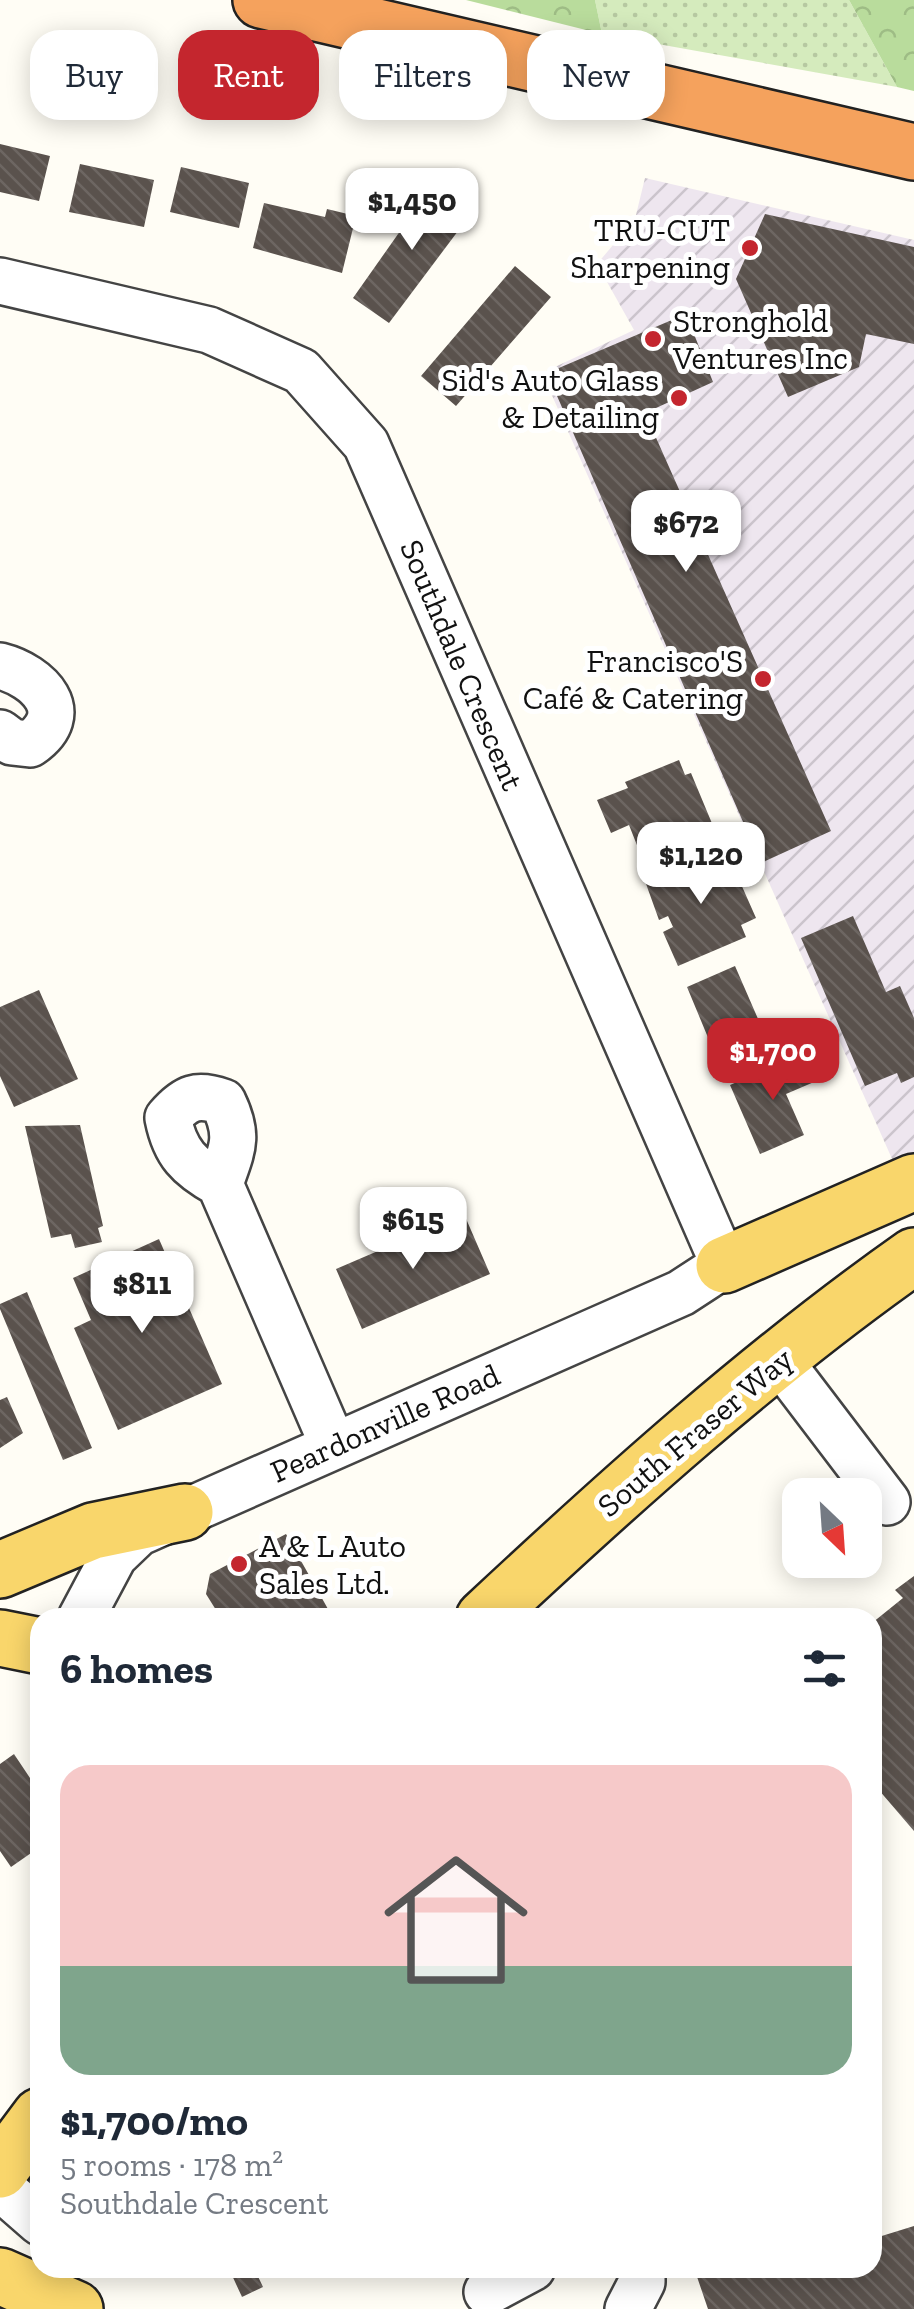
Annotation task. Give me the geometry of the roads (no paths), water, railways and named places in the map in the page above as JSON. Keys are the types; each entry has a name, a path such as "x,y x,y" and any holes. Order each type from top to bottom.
{"highway":[{"path":"261,0 914,152"}],"main road":[{"path":"724,1265 914,1182"},
{"name":"South Fraser Way","path":"495,1608 579,1529 780,1360 914,1256"},
{"path":"0,1570 93,1530 185,1512"},
{"path":"0,1638 30,1644"},
{"path":"0,2170 30,2130"},
{"path":"0,2276 76,2309"}],"street":[{"name":"Southdale Crescent","path":"0,281 208,330 301,370 366,444 724,1265"},
{"path":"0,666 29,675 46,695 52,716 45,734 30,744 12,742 0,732"},
{"path":"220,1184 333,1446"},
{"name":"Peardonville Road","path":"86,1608 114,1556 138,1533 681,1293 724,1265"},
{"path":"780,1360 887,1502"},
{"path":"0,2186 30,2213"},
{"path":"64,2278 76,2309"},
{"path":"486,2290 511,2278"},
{"path":"628,2309 642,2278"}],"place":[{"name":"TRU-CUT Sharpening","path":"750,248"},
{"name":"Stronghold Ventures Inc","path":"653,339"},
{"name":"Sid's Auto Glass & Detailing","path":"679,398"},
{"name":"Francisco'S Café & Catering","path":"763,679"},
{"name":"A & L Auto Sales Ltd.","path":"239,1564"}]}
